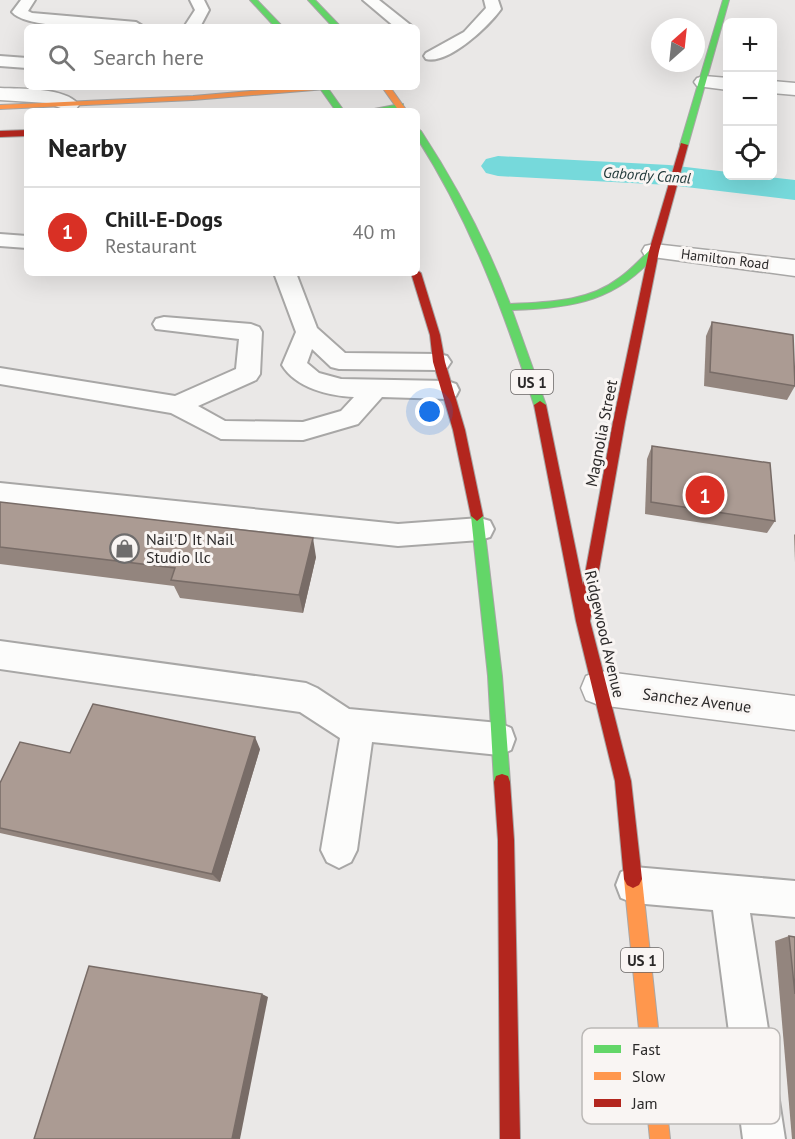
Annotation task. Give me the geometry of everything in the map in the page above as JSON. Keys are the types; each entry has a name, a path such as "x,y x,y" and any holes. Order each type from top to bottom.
{"main road":[{"path":"253,0 276,24"},
{"path":"311,0 334,24"},
{"name":"Magnolia Street","path":"583,621 619,422 654,251 726,0"},
{"path":"0,107 69,105 282,90"},
{"path":"326,90 338,108"},
{"path":"388,90 400,108"},
{"path":"0,134 24,133"},
{"name":"Ridgewood Avenue","path":"420,136 435,158 470,223 508,307 543,414 583,621 623,781 649,1028"},
{"path":"508,307 542,307 584,298 619,284 654,251"},
{"path":"417,276 435,335 439,362 459,430 480,529 495,676 506,840 510,1139"},
{"name":"Ridgewood Avenue","path":"658,1124 660,1139"}],"street":[{"path":"704,82 723,84"},
{"path":"777,87 795,88"},
{"path":"0,94 51,97 69,105"},
{"name":"Hamilton Road","path":"654,251 795,268"},
{"name":"Sanchez Avenue","path":"599,688 795,713"}],"lane":[{"path":"28,0 20,12 28,17 104,24"},
{"path":"194,24 202,10 197,0"},
{"path":"370,0 401,24"},
{"path":"420,63 425,62 428,51 470,35 494,9 491,0"},
{"path":"9,23 24,25"},
{"path":"0,61 24,63"},
{"path":"0,240 24,242"},
{"path":"286,276 307,332 339,361 439,362"},
{"path":"164,324 251,332 248,374 177,405"},
{"path":"307,332 294,365 311,379 340,388 447,390"},
{"path":"0,376 177,405 221,430 303,431 349,418 376,389"},
{"path":"0,493 398,535 480,529"},
{"path":"0,655 306,699 344,724 499,739"},
{"path":"339,850 358,725"},
{"path":"634,885 795,899"},
{"path":"729,893 748,1028"},
{"path":"762,1124 764,1139"}],"building":[{"path":"712,322 793,335 795,386 710,372"},
{"path":"652,446 770,463 775,521 651,502"},
{"path":"0,502 313,538 299,595 171,580 175,568 0,547"},
{"path":"93,704 255,737 212,874 0,828 0,783 20,742 70,753"},
{"path":"789,936 795,937 795,994"},
{"path":"89,966 262,994 232,1139 34,1139"}],"waterway":[{"name":"Gabordy Canal","path":"498,166 669,175 795,190"}],"traffic: fast":[{"path":"253,0 276,24"},
{"path":"311,0 334,24"},
{"path":"684,145 726,0"},
{"path":"325,90 338,108"},
{"path":"387,108 400,106"},
{"path":"420,136 456,196 489,264 540,405"},
{"path":"508,307 552,305 595,296 625,279 654,251"},
{"path":"477,516 495,676 502,782"}],"traffic: slow":[{"path":"0,107 193,98 290,90"},
{"path":"388,90 401,108"},
{"path":"633,879 648,1028"},
{"path":"658,1124 660,1139"}],"traffic: jam":[{"path":"0,134 24,133"},
{"path":"583,621 619,422 654,251 684,145"},
{"path":"417,276 435,335 439,362 459,430 477,516"},
{"path":"540,405 583,621 623,781 633,879"},
{"path":"502,782 506,840 510,1139"}],"place":[{"name":"Chill-E-Dogs","path":"705,495"},
{"name":"Nail'D It Nail Studio llc","path":"125,548"}]}
